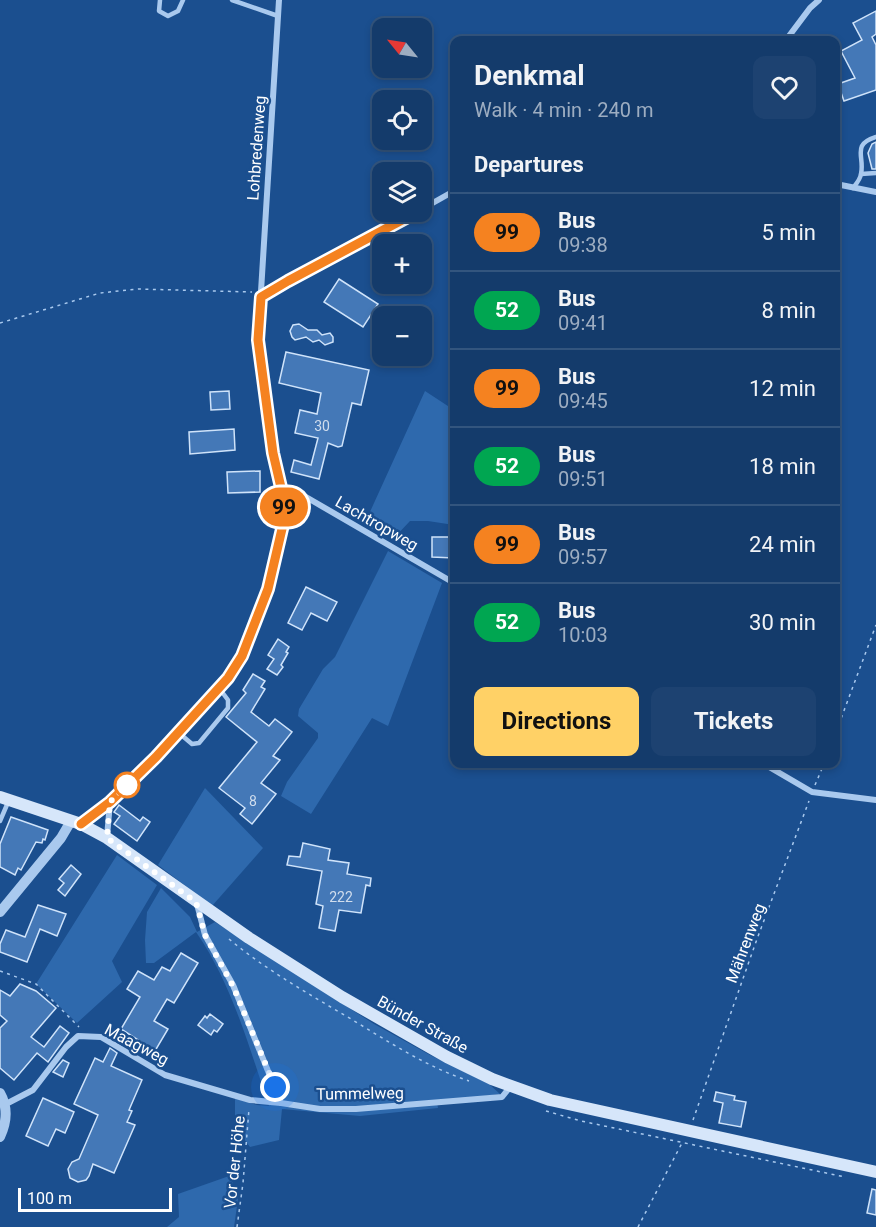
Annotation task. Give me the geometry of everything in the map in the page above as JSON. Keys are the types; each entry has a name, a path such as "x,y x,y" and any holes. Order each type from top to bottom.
{"main road":[{"name":"Bünder Straße","path":"5,799 76,823 107,838 249,938 372,1015 447,1057 510,1087 550,1100 876,1172"}],"street":[{"name":"Lohbredenweg","path":"76,823 110,802 219,688 242,656 268,589 285,516 273,453 258,340 279,0"},
{"path":"789,36 819,0"},
{"path":"840,185 876,192"},
{"path":"432,203 450,193"},
{"path":"261,295 398,222"},
{"name":"Lachtropweg","path":"283,496 306,497 450,581"},
{"path":"771,768 812,792 876,800"},
{"path":"107,838 110,802"},
{"path":"0,912 76,823"},
{"path":"196,902 205,935 233,986 281,1103"},
{"name":"Maagweg","path":"6,1104 33,1090 66,1047 78,1036 101,1037 165,1075 250,1100 281,1103"},
{"name":"Tummelweg","path":"281,1103 320,1109 379,1107 502,1097 510,1087"},
{"path":"0,1093 6,1104 0,1137"}],"lane":[{"path":"160,0 159,10 168,16 175,14 183,0"},
{"path":"231,0 278,16"},
{"path":"853,188 861,174 860,150 864,141 876,137"},
{"path":"861,174 876,174"},
{"path":"179,732 192,744 199,742 228,708 228,700 219,688"},
{"path":"0,821 5,799"}],"path":[{"path":"0,323 100,293 138,289 207,289 261,295"},
{"path":"840,721 876,625"},
{"name":"Mährenweg","path":"638,1227 689,1131 748,962 822,768"},
{"path":"0,971 36,984 77,1023 84,1036"},
{"name":"Vor der Höhe","path":"237,1227 250,1100"}],"shaded area":[{"path":"425,391 450,407 450,524 410,521 393,539 364,525"},
{"path":"388,551 442,583 388,726 372,718 311,814 281,796 287,782 318,738 318,733 298,716 299,709 323,669 335,657"},
{"path":"205,788 263,848 212,906 158,865"},
{"path":"117,855 157,885 112,961 122,982 77,1023 36,984"},
{"path":"161,888 190,917 197,932 215,922 374,1024 489,1084 500,1094 437,1102 438,1108 360,1116 282,1109 279,1140 250,1147 235,1127 235,1098 269,1106 239,1016 209,952 196,932 154,963 146,963 147,912"},
{"path":"232,1175 233,1187 238,1199 234,1227 167,1227 179,1217 178,1194"}],"building":[{"path":"876,11 876,34 872,37 876,45 876,90 844,101 840,83 855,78 841,51 862,40 853,23"},
{"path":"876,142 876,169 872,169 868,153 872,144"},
{"path":"339,279 378,304 372,306 372,313 363,327 324,302"},
{"path":"299,324 308,330 317,330 322,335 330,333 333,342 325,345 319,340 313,342 306,337 295,340 290,331 293,325"},
{"path":"286,352 369,370 361,405 352,403 342,446 338,447 328,443 319,479 291,472 294,460 311,465 318,438 295,433 300,410 317,414 321,393 279,383"},
{"path":"229,391 230,409 211,410 210,392"},
{"path":"234,429 235,450 190,454 189,432"},
{"path":"260,471 260,492 228,493 227,472"},
{"path":"432,537 450,537 450,558 432,557"},
{"path":"306,587 337,602 327,621 311,613 302,630 288,623"},
{"path":"278,639 289,647 281,665 283,667 277,675 267,669 274,659 268,655"},
{"path":"253,674 265,681 261,687 265,689 251,712 269,726 275,719 292,732 273,756 280,760 261,783 276,794 252,824 240,814 245,808 219,788 257,742 226,717 246,693 243,690"},
{"path":"119,805 140,821 143,817 150,822 137,841 114,824 120,816 114,812"},
{"path":"11,817 48,830 45,840 43,839 42,843 36,842 21,870 18,868 15,875 0,867 0,844"},
{"path":"303,843 330,849 328,860 349,863 347,874 371,878 370,886 366,885 361,913 339,910 335,931 319,928 323,906 316,904 322,871 287,865 289,856 300,857"},
{"path":"71,865 81,874 65,896 58,890 64,883 59,879"},
{"path":"38,905 66,914 57,936 40,929 27,962 0,952 0,944 6,930 25,937"},
{"path":"181,953 198,963 174,1003 167,999 154,1021 168,1029 155,1051 121,1029 140,997 127,989 138,971 154,980 162,967 170,971"},
{"path":"20,984 36,991 56,1008 31,1037 44,1047 60,1026 69,1033 48,1062 37,1053 14,1080 0,1068 0,1028 7,1021 0,1015 0,990 10,996"},
{"path":"210,1014 223,1024 217,1032 214,1030 211,1035 198,1025 205,1016 207,1018"},
{"path":"110,1048 117,1053 111,1066 142,1080 129,1110 132,1111 127,1122 135,1125 114,1173 93,1164 86,1180 78,1182 70,1178 68,1169 72,1162 79,1159 98,1115 74,1104 95,1058 103,1062"},
{"path":"63,1060 69,1063 63,1077 53,1072"},
{"path":"716,1092 735,1096 734,1100 746,1102 741,1127 719,1123 723,1103 714,1101"},
{"path":"43,1098 74,1112 65,1133 56,1129 48,1146 26,1136"},
{"path":"872,1189 876,1190 876,1215 867,1213"}],"bus line":[{"name":"99","path":"81,824 110,802 156,757 228,678 242,656 268,589 285,516 263,387 258,340 261,297 398,222"}],"route":[{"path":"127,785 110,802 107,838 196,902 205,935 233,986 275,1087"}]}
